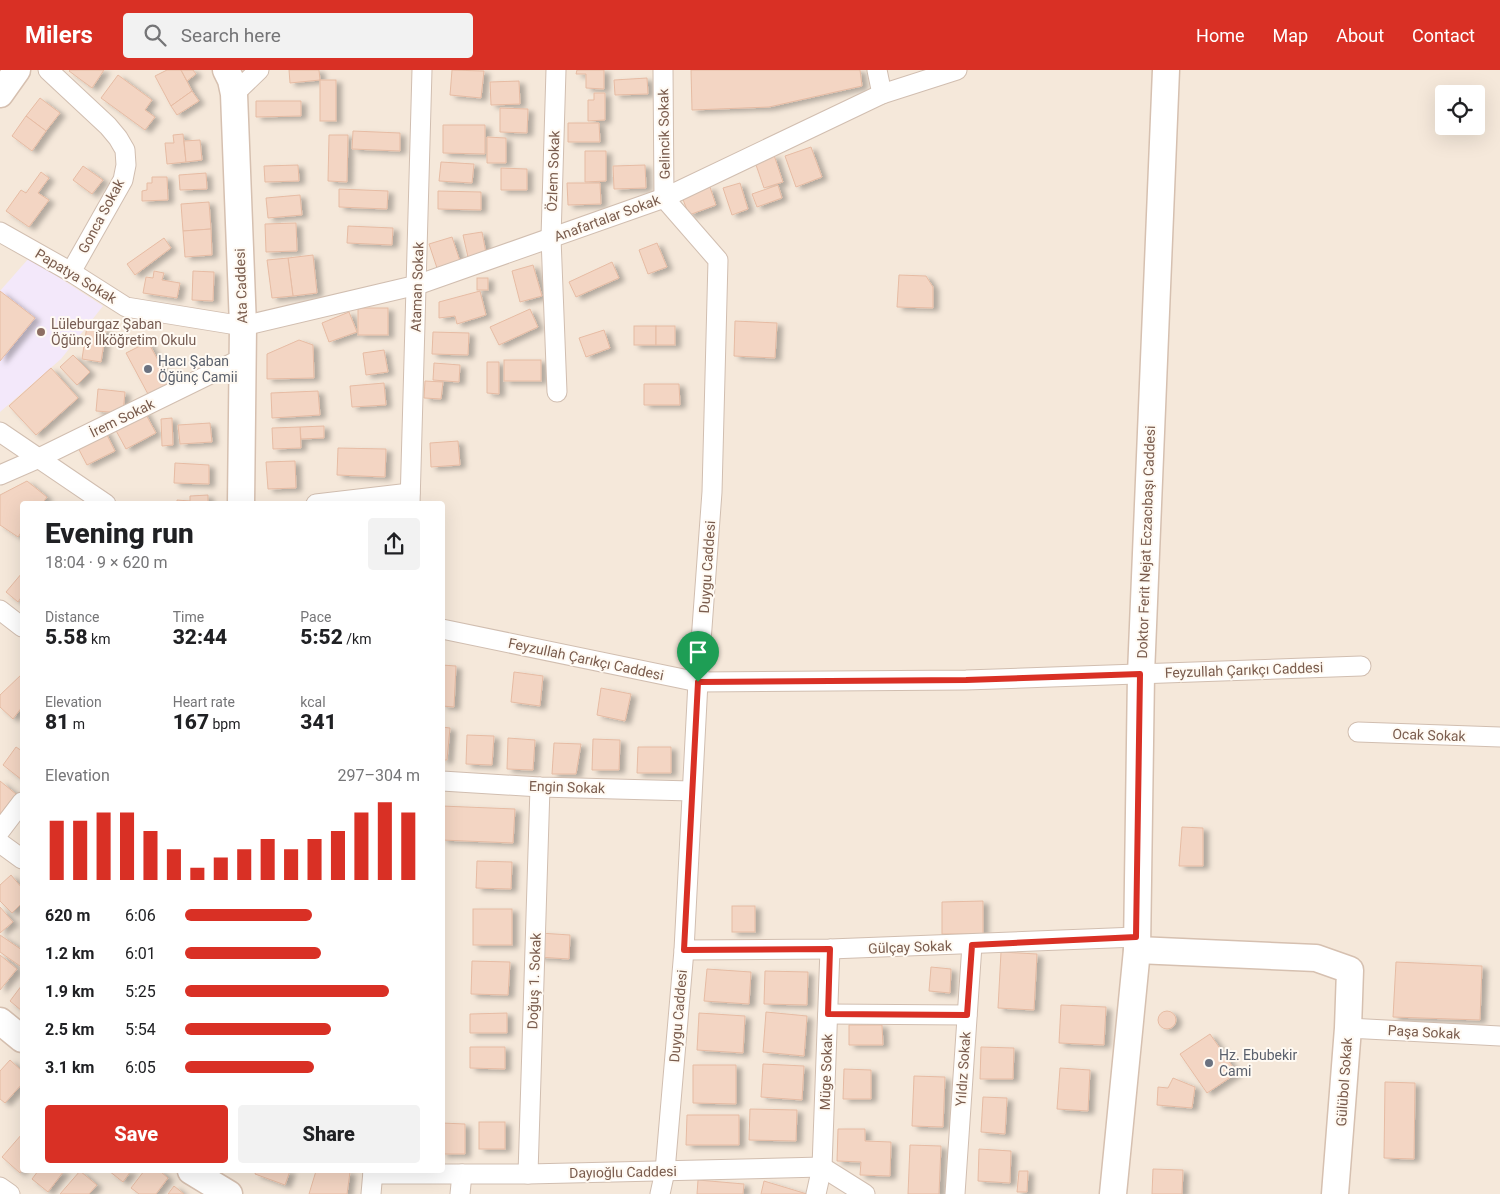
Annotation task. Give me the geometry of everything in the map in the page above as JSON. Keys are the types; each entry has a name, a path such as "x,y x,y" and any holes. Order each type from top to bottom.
{"main road":[{"path":"0,94 17,70"},
{"name":"Ata Caddesi","path":"226,70 231,80 234,94 243,326 242,501"},
{"name":"Doktor Ferit Nejat Eczacıbaşı Caddesi","path":"1113,1194 1137,944 1140,674 1166,70"},
{"name":"Gülçay Sokak","path":"1137,944 1316,958 1350,970"},
{"name":"Gülübol Sokak","path":"1335,1194 1348,1028 1350,970"},
{"path":"0,1021 20,1037"},
{"path":"194,1173 229,1194 233,1173"}],"street":[{"name":"Gonca Sokak","path":"48,70 108,126 125,150 126,164 123,180 71,272"},
{"path":"234,94 259,70"},
{"name":"Ataman Sokak","path":"410,499 422,70"},
{"name":"Özlem Sokak","path":"556,70 551,238 557,392"},
{"name":"Gelincik Sokak","path":"663,70 664,198"},
{"path":"878,70 882,94"},
{"name":"Anafartalar Sokak","path":"243,326 417,285 664,198 882,94 957,70"},
{"name":"Duygu Caddesi","path":"660,1194 665,1171 684,950 691,791 712,492 718,260 664,198"},
{"name":"Papatya Sokak","path":"0,232 126,306 243,326"},
{"name":"İrem Sokak","path":"0,476 243,358"},
{"path":"0,432 102,501"},
{"path":"372,501 410,499"},
{"path":"0,610 20,625"},
{"name":"Feyzullah Çarıkçı Caddesi","path":"445,631 698,682 966,680 1361,666"},
{"name":"Ocak Sokak","path":"1358,732 1500,737"},
{"name":"Engin Sokak","path":"445,781 540,787 691,791"},
{"name":"Doğuş 1. Sokak","path":"528,1174 540,787"},
{"path":"0,831 20,805"},
{"path":"0,843 20,858"},
{"name":"Gülçay Sokak","path":"684,950 1137,944"},
{"name":"Yıldız Sokak","path":"955,1194 972,945"},
{"name":"Müge Sokak","path":"816,1194 822,1167 830,949"},
{"path":"828,1014 967,1015"},
{"name":"Paşa Sokak","path":"1348,1028 1500,1036"},
{"path":"822,1167 865,1194"},
{"name":"Dayıoğlu Caddesi","path":"373,1173 528,1174 822,1167"},
{"path":"371,1194 373,1173"},
{"path":"460,1194 462,1174"},
{"path":"0,1186 10,1194"}],"shaded area":[{"path":"0,70 1500,70 1500,1194 0,1194"},
{"name":"Lüleburgaz Şaban Öğünç İlköğretim Okulu","path":"29,258 103,306 61,359 0,412 0,291"}],"building":[{"path":"70,70 104,70 92,88"},
{"path":"167,70 181,70 192,91 171,106 155,76"},
{"path":"181,70 193,70 196,74 187,81"},
{"path":"289,70 319,70 320,80 290,83"},
{"path":"452,70 484,71 481,98 450,95"},
{"path":"577,70 604,70 604,89 586,88 586,74 576,74"},
{"path":"691,70 860,70 862,86 769,107 692,110"},
{"path":"118,75 152,100 145,110 155,117 145,130 101,98"},
{"path":"647,78 648,94 615,95 614,80"},
{"path":"320,80 336,80 336,121 320,121"},
{"path":"519,81 520,104 491,105 490,82"},
{"path":"192,91 199,101 177,115 171,106"},
{"path":"594,93 605,93 605,120 588,121 588,100 594,100"},
{"path":"40,98 60,113 46,131 26,116"},
{"path":"256,101 301,101 301,116 256,117"},
{"path":"500,108 528,109 527,133 500,132"},
{"path":"26,116 46,131 32,151 12,136"},
{"path":"568,123 599,123 600,142 568,142"},
{"path":"443,125 485,125 485,154 443,153"},
{"path":"353,131 400,133 400,151 352,149"},
{"path":"183,134 186,162 167,164 165,143 174,143 173,135"},
{"path":"329,135 348,135 347,182 328,181"},
{"path":"487,137 506,138 506,163 487,163"},
{"path":"200,140 202,160 186,162 184,141"},
{"path":"811,147 822,177 796,187 785,156"},
{"path":"585,151 606,151 606,181 585,182"},
{"path":"774,155 783,182 764,188 755,162"},
{"path":"441,162 474,164 472,183 439,181"},
{"path":"298,165 299,181 265,182 264,166"},
{"path":"645,165 646,188 614,189 613,166"},
{"path":"83,166 103,180 92,194 73,180"},
{"path":"501,168 527,169 527,190 501,190"},
{"path":"41,172 49,178 38,193 49,200 29,227 6,211 21,190 26,193"},
{"path":"206,173 207,189 180,190 179,175"},
{"path":"152,177 167,177 168,200 142,201 142,191 147,190 147,183 152,183"},
{"path":"567,183 600,183 601,204 568,205"},
{"path":"740,183 748,209 732,215 723,188"},
{"path":"778,185 782,198 757,207 752,194"},
{"path":"710,187 716,205 689,215 682,197"},
{"path":"339,189 388,191 387,209 339,207"},
{"path":"438,191 481,192 481,210 438,209"},
{"path":"300,195 302,215 268,218 266,198"},
{"path":"209,202 211,229 183,231 181,204"},
{"path":"296,223 297,251 266,252 265,224"},
{"path":"348,226 393,228 392,245 347,243"},
{"path":"211,229 212,255 185,257 183,231"},
{"path":"482,232 486,253 468,257 463,235"},
{"path":"452,237 461,264 438,271 429,244"},
{"path":"164,238 171,248 135,275 127,264"},
{"path":"657,243 667,267 648,274 639,250"},
{"path":"313,255 317,293 293,296 288,258"},
{"path":"288,258 293,296 272,298 267,260"},
{"path":"612,262 619,278 576,297 569,282"},
{"path":"533,265 542,296 520,302 512,271"},
{"path":"154,271 164,273 162,280 180,283 177,298 143,293 146,277 153,278"},
{"path":"193,271 214,272 213,301 192,300"},
{"path":"899,275 926,276 933,287 933,308 897,307"},
{"path":"477,278 488,278 488,290 477,290"},
{"path":"0,291 35,318 0,361"},
{"path":"480,291 486,315 457,324 455,316 439,318 439,302"},
{"path":"358,308 388,308 388,335 358,335"},
{"path":"530,309 538,327 499,345 490,327"},
{"path":"349,312 357,332 329,342 322,323"},
{"path":"735,321 777,323 775,358 734,356"},
{"path":"87,326 106,330 101,362 82,359"},
{"path":"634,326 656,326 656,345 634,345"},
{"path":"656,326 675,326 675,345 656,345"},
{"path":"604,330 610,348 586,357 579,338"},
{"path":"433,332 469,333 468,355 432,354"},
{"path":"299,340 313,345 314,378 267,379 267,354"},
{"name":"Hacı Şaban Öğünç Camii","path":"148,342 171,384 149,396 126,353"},
{"path":"384,350 388,372 366,375 363,353"},
{"path":"73,355 90,372 77,385 60,367"},
{"path":"504,360 541,360 541,381 504,381"},
{"path":"487,362 499,362 499,394 487,393"},
{"path":"434,363 460,365 459,382 433,380"},
{"path":"51,368 78,398 36,435 9,406"},
{"path":"425,381 443,382 441,399 424,398"},
{"path":"384,383 386,405 352,407 350,386"},
{"path":"644,384 679,384 680,405 644,405"},
{"path":"98,389 125,392 123,413 96,411"},
{"path":"318,391 320,415 272,418 271,393"},
{"path":"143,409 156,433 126,449 113,425"},
{"path":"172,418 173,445 162,446 161,419"},
{"path":"210,423 212,442 180,444 178,425"},
{"path":"324,426 324,438 301,439 300,427"},
{"path":"300,427 301,448 273,449 272,428"},
{"path":"104,429 115,451 87,465 76,444"},
{"path":"458,441 460,465 431,467 430,443"},
{"path":"338,448 386,449 385,477 337,475"},
{"path":"295,461 296,488 268,489 266,462"},
{"path":"175,463 209,465 209,484 174,483"},
{"path":"27,481 47,497 44,501 20,501 20,534 18,537 0,525 0,495"},
{"path":"208,495 208,501 190,501 190,496"},
{"path":"20,575 20,599 18,602 6,592"},
{"path":"445,665 456,666 454,707 445,706"},
{"path":"514,672 543,676 540,706 511,702"},
{"path":"20,676 20,710 13,719 0,707 0,695"},
{"path":"601,688 631,694 625,721 597,715"},
{"path":"445,727 450,728 447,760 445,760"},
{"path":"467,735 494,736 492,765 466,764"},
{"path":"508,738 535,740 533,770 507,769"},
{"path":"593,739 620,740 619,770 592,770"},
{"path":"554,743 581,744 576,774 552,774"},
{"path":"16,747 20,750 20,778 3,765"},
{"path":"638,747 671,747 671,773 637,773"},
{"path":"0,781 16,794 0,814"},
{"path":"445,806 515,809 513,843 445,840"},
{"path":"1182,827 1203,828 1203,866 1179,866"},
{"path":"477,861 512,862 511,889 476,888"},
{"path":"11,875 20,886 20,905 12,913 0,901 0,885"},
{"path":"983,901 983,934 942,934 942,902"},
{"path":"732,906 755,906 755,932 732,932"},
{"path":"0,907 13,922 0,933"},
{"path":"473,909 512,909 512,945 473,945"},
{"path":"540,933 570,935 569,959 538,957"},
{"path":"0,935 20,949 20,966 0,952"},
{"path":"1001,952 1037,954 1034,1010 998,1008"},
{"path":"0,955 17,969 0,990"},
{"path":"472,961 510,962 508,995 471,994"},
{"path":"1396,962 1482,966 1480,1020 1393,1017"},
{"path":"931,967 951,969 950,993 929,991"},
{"path":"707,969 751,972 749,1004 704,1001"},
{"path":"765,971 808,972 807,1005 764,1004"},
{"path":"20,988 20,1009 10,1001"},
{"path":"1061,1005 1106,1007 1104,1045 1059,1043"},
{"path":"1167,1011 1175,1016 1176,1020 1171,1028 1167,1029 1159,1024 1158,1020 1163,1012"},
{"path":"766,1012 807,1016 804,1056 763,1052"},
{"path":"507,1013 507,1033 470,1033 470,1014"},
{"path":"699,1013 745,1016 743,1053 697,1050"},
{"path":"849,1025 882,1025 883,1045 849,1045"},
{"name":"Hz. Ebubekir Cami","path":"1210,1034 1237,1073 1207,1093 1180,1054"},
{"path":"470,1047 505,1047 505,1069 470,1068"},
{"path":"981,1047 1014,1048 1013,1079 980,1079"},
{"path":"10,1060 20,1069 20,1086 5,1103 0,1099 0,1071"},
{"path":"763,1064 804,1066 802,1100 761,1097"},
{"path":"693,1065 736,1065 736,1104 693,1103"},
{"path":"1060,1068 1090,1070 1088,1111 1057,1109"},
{"path":"844,1069 871,1070 871,1099 843,1099"},
{"path":"914,1076 945,1077 943,1127 912,1126"},
{"path":"1173,1078 1195,1087 1192,1108 1157,1105 1158,1087 1168,1088"},
{"path":"1385,1082 1415,1083 1414,1159 1384,1158"},
{"path":"983,1097 1007,1098 1005,1134 981,1132"},
{"path":"750,1109 797,1110 796,1141 749,1140"},
{"path":"687,1115 739,1115 739,1145 686,1145"},
{"path":"479,1122 505,1122 505,1149 479,1149"},
{"path":"445,1123 465,1124 465,1154 445,1154"},
{"path":"838,1129 865,1129 865,1141 891,1142 890,1176 860,1175 861,1162 837,1161"},
{"path":"20,1136 20,1173 2,1157"},
{"path":"910,1145 941,1146 939,1194 908,1194"},
{"path":"979,1149 1011,1151 1010,1183 978,1181"},
{"path":"1153,1169 1183,1170 1182,1194 1152,1194"},
{"path":"1019,1171 1028,1171 1027,1192 1017,1192"},
{"path":"36,1173 62,1173 48,1192 32,1179"},
{"path":"78,1173 82,1173 97,1185 89,1194 60,1194"},
{"path":"112,1173 130,1173 123,1182"},
{"path":"142,1173 162,1173 168,1178 156,1194 139,1194 131,1188"},
{"path":"255,1173 289,1173 285,1185"},
{"path":"315,1173 350,1173 347,1194 309,1194"},
{"path":"698,1180 744,1184 743,1194 697,1194"},
{"path":"764,1181 807,1194 761,1194"},
{"path":"174,1186 184,1194 168,1194"}],"place":[{"name":"Lüleburgaz Şaban Öğünç İlköğretim Okulu","path":"41,332"},
{"name":"Hacı Şaban Öğünç Camii","path":"148,369"},
{"name":"Hz. Ebubekir Cami","path":"1209,1063"}],"route":[{"path":"1140,674 1136,937 972,945 967,1015 828,1014 830,949 684,950 698,682 966,680 1140,674"}]}
